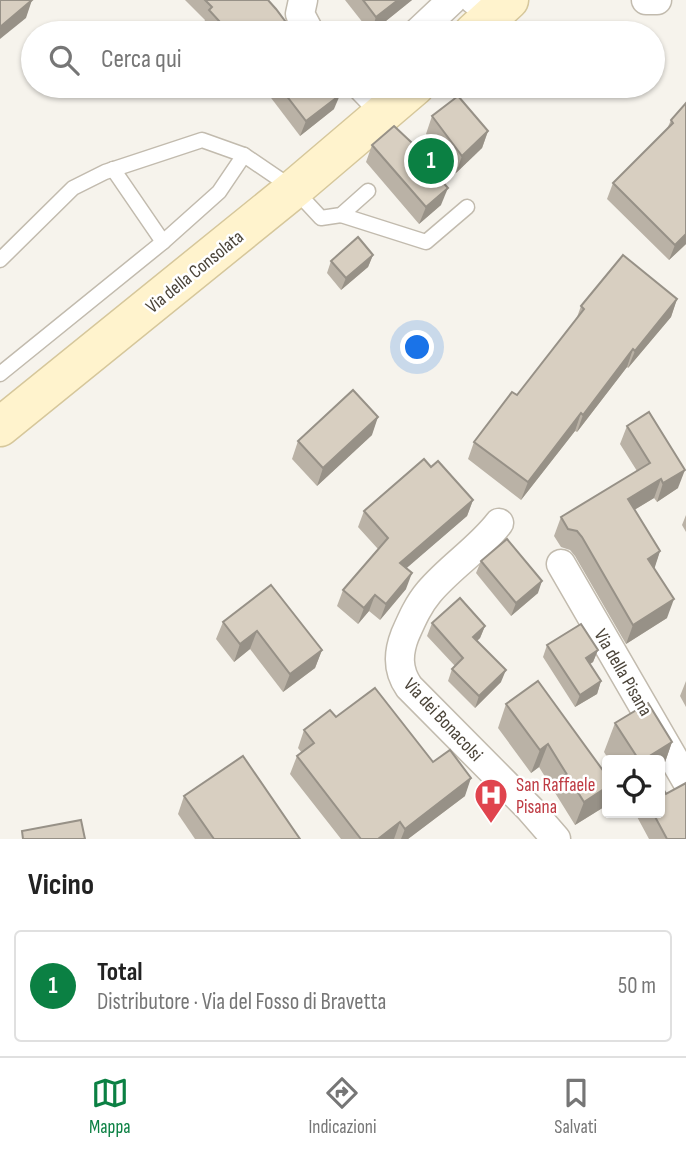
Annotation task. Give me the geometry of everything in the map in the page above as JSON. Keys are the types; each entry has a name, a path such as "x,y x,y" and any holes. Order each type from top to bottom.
{"main road":[{"name":"Via della Consolata","path":"0,427 294,189 362,98"}],"street":[{"path":"303,0 300,14 304,21"},
{"path":"430,21 452,0"},
{"path":"646,0 657,0"},
{"name":"Via dei Bonacolsi","path":"499,523 421,603 403,641 399,662 409,687 530,809 556,839"},
{"name":"Via della Pisana","path":"561,564 686,780"}],"lane":[{"path":"0,260 73,188 113,169 202,141 244,155 294,189 321,218 341,215 426,242 467,207"},
{"path":"0,374 163,242 219,191 244,155"},
{"path":"113,169 163,242"},
{"path":"341,215 368,191"}],"building":[{"path":"0,0 32,0 0,27"},
{"path":"205,0 268,0 285,21 219,21 209,10 212,7"},
{"path":"363,0 398,0 376,17"},
{"path":"288,98 336,98 306,121"},
{"path":"455,98 460,98 488,131 462,156 432,116"},
{"path":"686,103 686,234 675,245 613,183 673,123 671,120"},
{"path":"394,126 444,173 439,178 448,188 426,207 372,145"},
{"path":"358,237 373,255 346,278 331,261"},
{"path":"623,255 677,299 635,351 633,349 528,482 474,442 512,392 517,395 584,309 581,306"},
{"path":"353,390 378,417 323,468 298,441"},
{"path":"649,412 685,470 663,483 661,479 628,499 660,551 648,559 674,599 633,625 582,537 577,531 568,529 561,517 650,463 627,426"},
{"path":"424,459 431,467 438,461 473,500 400,563 412,573 386,604 375,595 364,608 343,590 388,538 364,511"},
{"path":"507,539 542,581 516,603 481,561"},
{"path":"271,585 322,650 290,674 257,631 240,644 223,622"},
{"path":"460,598 485,626 473,637 506,670 479,696 452,669 463,658 432,623"},
{"path":"581,624 598,650 586,658 601,681 580,695 547,645"},
{"path":"538,681 602,769 602,790 584,802 548,744 540,750 506,704"},
{"path":"375,688 433,762 450,750 471,778 405,829 400,822 378,839 361,839 297,756 314,743 304,730 330,710 336,717"},
{"path":"648,703 672,742 651,755 636,755 615,723"},
{"path":"243,756 300,839 214,839 184,796"},
{"path":"686,783 686,839 667,839 656,818 665,818 665,792"},
{"path":"81,820 85,839 23,839 22,831"}],"place":[{"name":"Total","path":"431,161"},
{"name":"San Raffaele Pisana","path":"491,825"}]}
